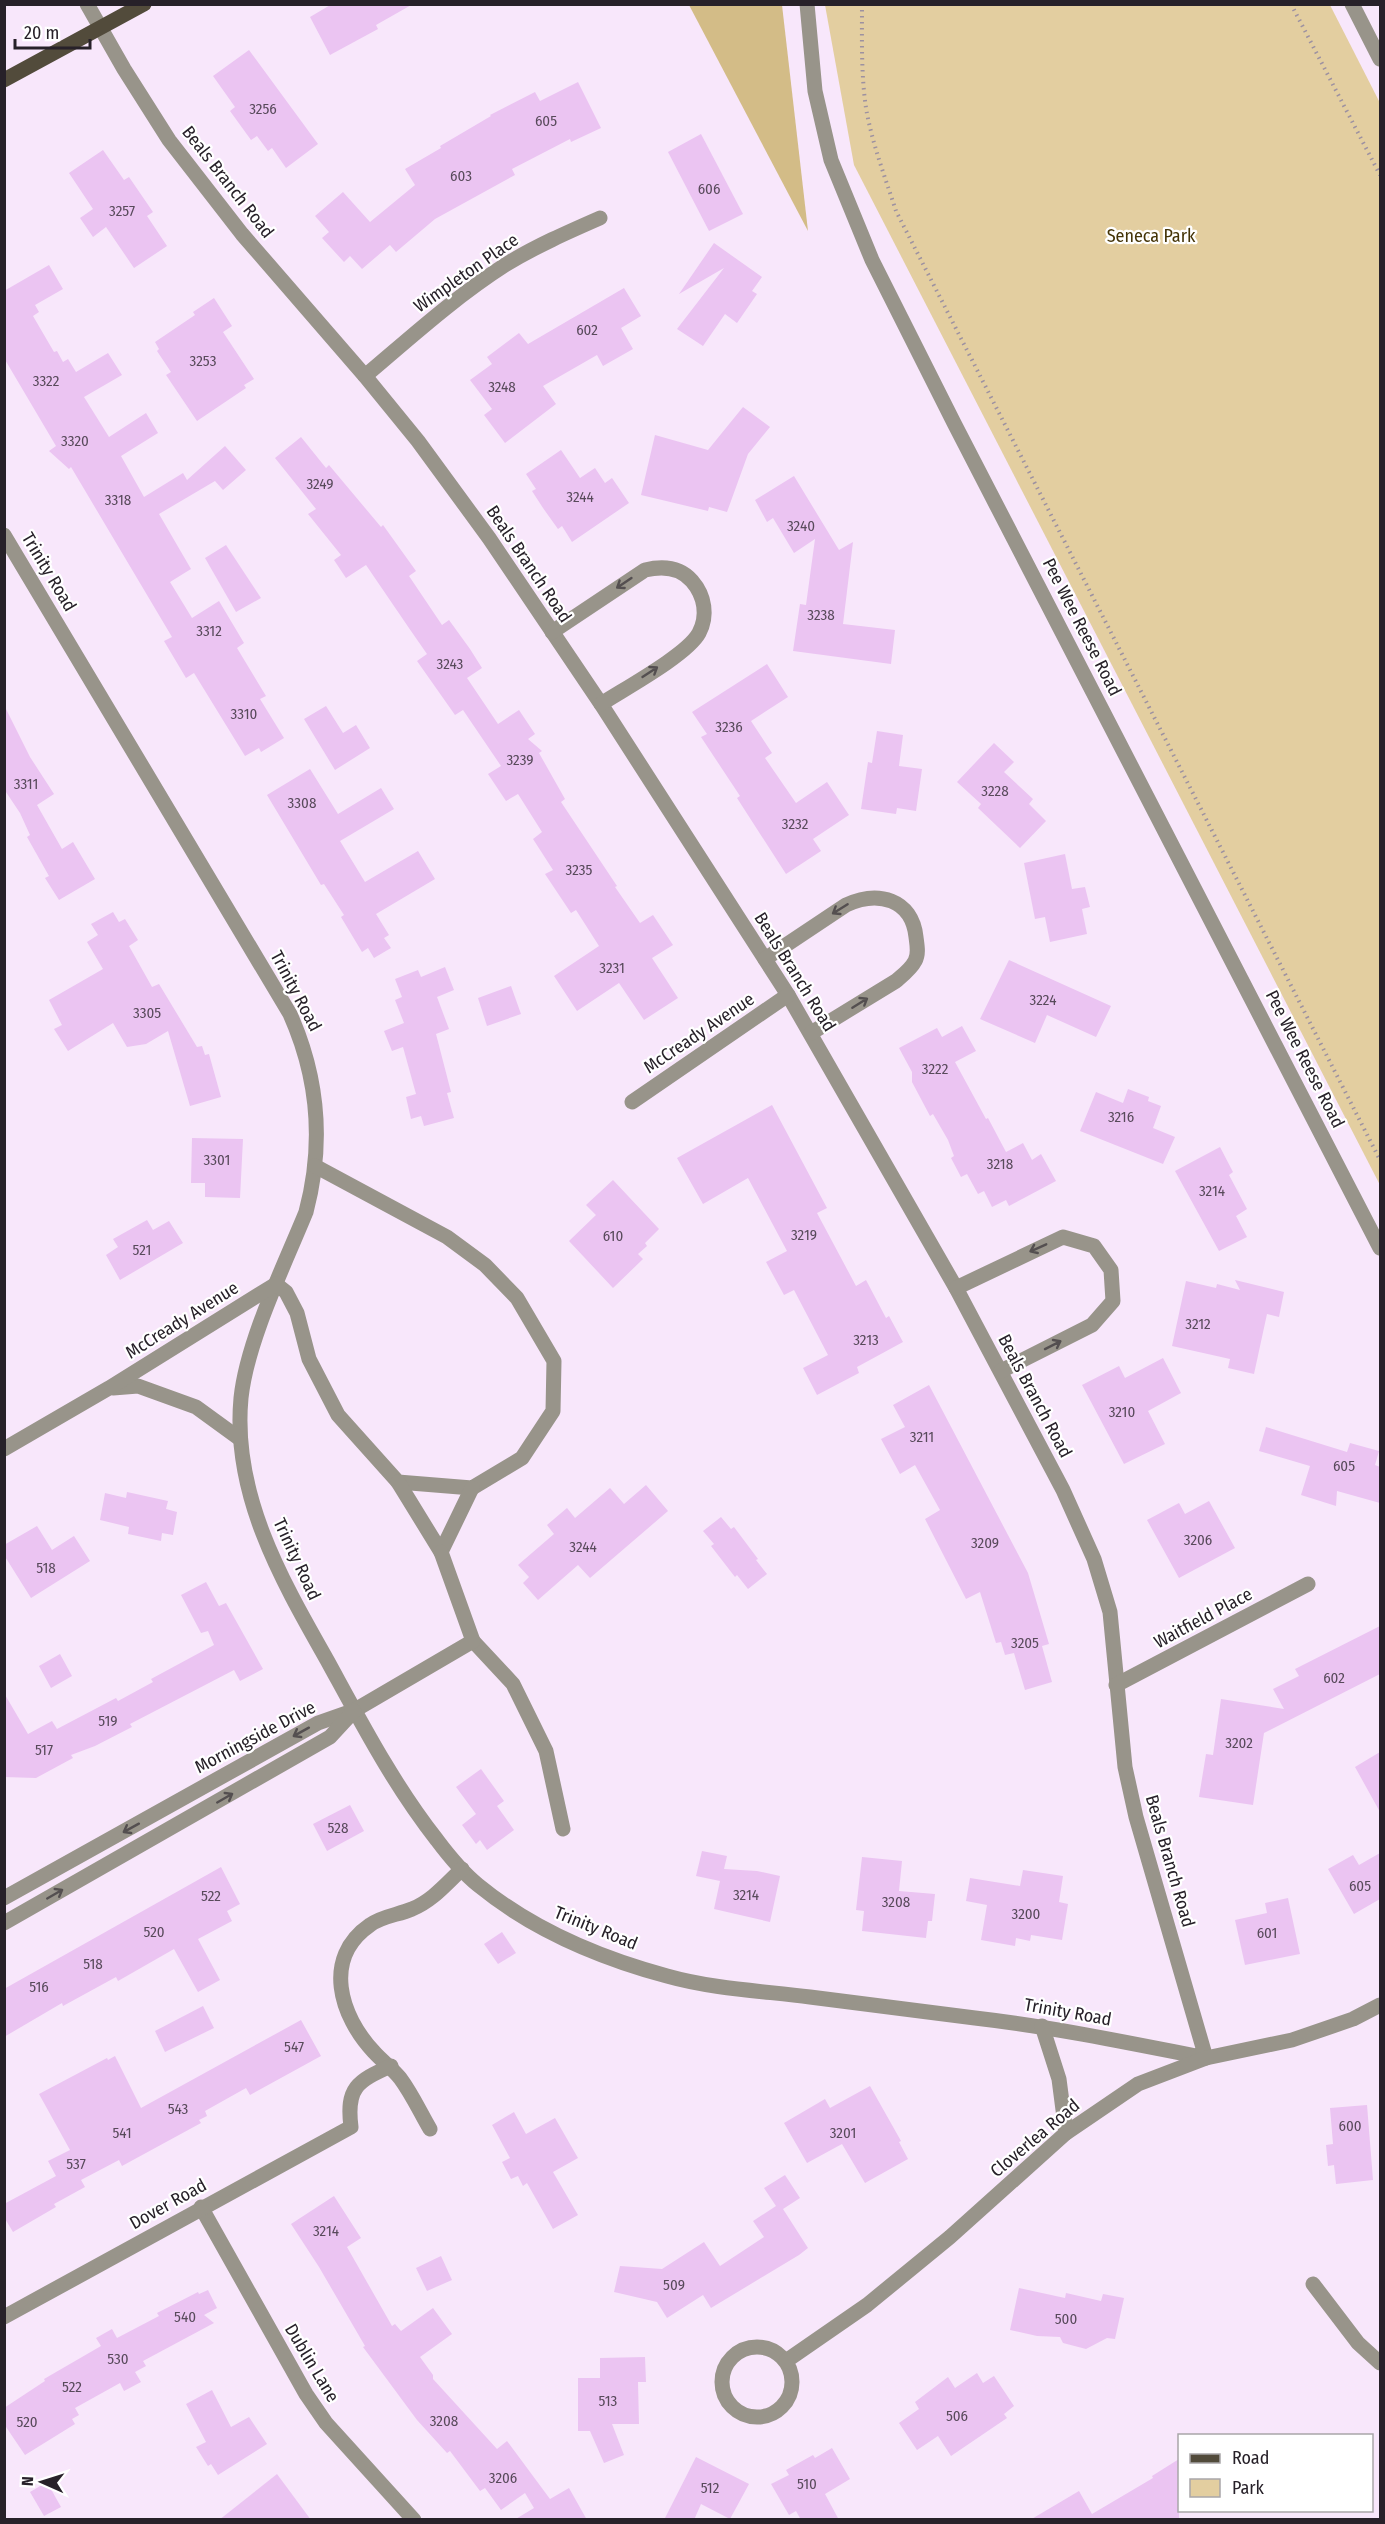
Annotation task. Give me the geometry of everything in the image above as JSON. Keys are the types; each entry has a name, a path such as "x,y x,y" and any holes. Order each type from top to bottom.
{"main road":[{"path":"4,80 144,4"}],"street":[{"name":"Beals Branch Road","path":"87,4 146,105 191,168 242,234 365,375 489,537 601,704 788,995 956,1288 1063,1490 1094,1559 1110,1612 1125,1767 1136,1817 1206,2058"},
{"name":"Pee Wee Reese Road","path":"807,4 815,91 831,160 872,260 1380,1248"},
{"path":"1352,4 1380,59"},
{"name":"Wimpleton Place","path":"365,375 454,301 505,266 550,240 600,218"},
{"name":"Trinity Road","path":"6,541 290,1014 309,1064 315,1093 318,1142 315,1166 306,1212 251,1353 242,1395 240,1439 254,1510 270,1555 390,1776 409,1803 476,1884 520,1916 550,1932 602,1954 670,1977 738,1988 1042,2026 1206,2058"},
{"path":"552,632 645,570 657,567 684,573 699,591 705,615 699,634 685,650 601,704"},
{"path":"765,959 860,898 877,897 892,901 906,910 915,928 918,948 916,960 909,970 896,981 811,1033"},
{"name":"McCready Avenue","path":"632,1102 788,995"},
{"path":"315,1166 447,1237 485,1265 517,1298 554,1361 553,1411 522,1458 472,1488 441,1552"},
{"path":"956,1288 1063,1237 1094,1246 1112,1270 1113,1301 1092,1325 1001,1371"},
{"path":"276,1284 286,1292 297,1313 309,1359 338,1415 398,1482 441,1552 473,1641 513,1684 546,1751 563,1830"},
{"name":"McCready Avenue","path":"4,1449 109,1388 276,1284"},
{"name":"McCready Avenue","path":"109,1388 138,1386 158,1392 196,1407 240,1439"},
{"path":"398,1482 472,1488"},
{"name":"Waitfield Place","path":"1116,1685 1308,1584"},
{"path":"355,1710 473,1641"},
{"name":"Morningside Drive","path":"4,1898 318,1723 355,1710"},
{"name":"Morningside Drive","path":"4,1923 330,1737 355,1710"},
{"path":"430,2129 391,2066 374,2053 364,2040 345,2002 340,1981 342,1959 356,1937 371,1924 414,1908 434,1897 462,1869"},
{"name":"Cloverlea Road","path":"786,2361 867,2305 950,2237 1066,2133 1138,2084 1206,2058 1292,2040 1353,2019 1380,2005"},
{"path":"1042,2026 1059,2079 1066,2133"},
{"name":"Dover Road","path":"4,2317 201,2207 351,2127 350,2100 358,2084 365,2078 391,2066"},
{"name":"Dublin Lane","path":"201,2207 306,2394 326,2423 414,2520"},
{"path":"1313,2284 1358,2343 1380,2363"},
{"path":"755,2347 767,2348 786,2361 791,2372 792,2383 785,2405 765,2417 753,2418 732,2408 722,2387 727,2364 734,2355 755,2347"}],"path":[{"path":"862,4 862,68 866,107 874,146 896,211 1380,1160"},
{"path":"1291,4 1380,175"}],"green space":[{"name":"Seneca Park","path":"825,5 1330,5 1380,103 1380,1185 854,165"}],"shaded area":[{"path":"689,5 782,5 808,231"}],"building":[{"path":"332,4 413,4 376,25 378,29 330,55 310,17"},
{"path":"249,50 318,144 286,168 272,148 268,151 257,136 251,140 230,111 235,107 213,76"},
{"path":"578,82 601,128 571,142 570,139 512,169 515,175 435,219 396,252 390,245 362,269 350,256 344,262 322,238 329,232 315,216 343,192 370,222 415,185 405,169 490,115 535,92 540,101"},
{"path":"701,134 743,214 709,231 668,152"},
{"path":"103,150 124,180 129,177 153,212 147,216 167,246 134,268 106,227 93,237 80,218 93,209 69,173"},
{"path":"714,243 762,277 752,291 757,294 737,323 725,314 703,346 677,329 724,268 679,294"},
{"path":"49,265 63,289 35,305 39,312 33,316 54,352 57,351 63,362 68,359 76,372 108,353 122,375 84,397 109,437 146,413 158,433 121,456 144,497 183,473 187,480 225,446 246,470 223,490 215,481 159,514 191,569 170,582 192,618 219,601 244,643 237,648 266,696 260,699 284,738 261,752 259,748 245,756 194,673 186,678 164,641 172,637 71,467 69,469 49,451 56,446 4,358 4,291"},
{"path":"624,288 641,316 621,328 633,349 603,366 597,355 543,386 556,404 505,443 484,415 492,409 470,380 492,364 487,357 519,333 528,344"},
{"path":"214,298 232,326 223,332 254,379 244,385 246,388 197,421 166,375 171,372 157,351 159,349 155,342 195,315 193,312"},
{"path":"743,407 770,427 748,454 727,512 709,507 708,511 641,495 655,435 708,450"},
{"path":"301,437 326,468 329,465 381,527 383,525 416,571 409,576 442,625 449,620 470,649 482,668 467,678 498,724 519,710 535,734 528,739 542,751 539,753 565,799 561,802 617,886 615,887 640,923 653,915 673,945 652,958 678,998 644,1020 619,983 577,1011 554,976 599,946 576,910 571,913 545,874 553,870 533,839 542,832 518,794 506,801 488,774 501,766 463,710 455,715 417,661 427,654 366,565 346,578 334,560 341,555 308,514 316,509 275,458"},
{"path":"561,450 580,478 595,468 605,483 612,478 629,503 572,542 562,526 558,529 543,508 532,491 536,489 526,474"},
{"path":"794,476 839,550 853,542 843,624 895,630 891,664 793,651 800,604 806,605 815,539 794,553 773,518 767,522 755,500"},
{"path":"226,545 261,598 236,612 205,558"},
{"path":"767,664 788,697 751,721 772,753 765,758 796,803 827,782 849,815 813,839 821,851 786,874 737,798 740,796 701,737 707,734 692,712"},
{"path":"4,705 30,757 54,794 37,805 62,849 73,842 95,879 59,900 45,878 49,876 27,837 30,835 20,813 4,789"},
{"path":"326,706 343,733 356,725 370,748 335,770 304,719"},
{"path":"877,731 903,735 899,766 922,769 916,811 897,808 896,814 861,809 868,762 872,763"},
{"path":"994,743 1014,762 1004,772 1033,799 1029,804 1046,821 1020,848 978,808 981,804 957,782"},
{"path":"310,769 338,814 381,788 394,809 340,841 365,882 418,851 435,879 376,914 389,935 384,938 391,948 374,958 368,948 362,952 341,917 344,915 324,884 321,885 267,795"},
{"path":"1065,854 1072,889 1085,887 1090,907 1082,909 1087,934 1050,942 1045,917 1035,919 1024,863"},
{"path":"113,912 119,922 125,919 138,940 129,946 152,987 159,984 197,1047 202,1046 205,1055 209,1054 221,1097 190,1106 168,1031 146,1044 127,1047 113,1023 68,1051 54,1029 62,1025 49,1000 103,969 87,942 98,935 91,924"},
{"path":"1009,960 1111,1006 1096,1037 1047,1015 1035,1043 980,1019"},
{"path":"445,967 454,990 437,997 449,1029 436,1034 451,1092 447,1093 454,1118 424,1126 421,1116 411,1119 406,1097 416,1094 403,1047 392,1051 384,1031 404,1023 395,1000 402,997 395,979 418,970 421,977"},
{"path":"511,986 521,1014 487,1026 478,998"},
{"path":"962,1026 976,1051 955,1062 1006,1152 1023,1143 1032,1160 1041,1154 1056,1181 1009,1206 1006,1200 992,1207 984,1191 978,1194 967,1174 961,1177 951,1158 954,1156 948,1140 933,1114 930,1116 912,1082 912,1072 899,1048 937,1028 942,1037"},
{"path":"1128,1089 1149,1097 1148,1101 1161,1106 1153,1128 1175,1137 1163,1164 1080,1131 1096,1092 1123,1103"},
{"path":"772,1105 827,1208 817,1213 856,1286 866,1280 886,1318 889,1316 903,1342 857,1367 859,1373 817,1395 803,1368 828,1355 794,1290 784,1295 766,1262 787,1251 748,1178 703,1204 677,1158"},
{"path":"192,1138 243,1139 240,1198 205,1197 205,1183 191,1183"},
{"path":"1220,1147 1233,1172 1229,1175 1247,1209 1236,1216 1247,1237 1219,1251 1175,1171"},
{"path":"613,1180 659,1229 638,1254 643,1259 613,1288 569,1241 596,1215 586,1205"},
{"path":"147,1220 153,1230 169,1221 183,1243 120,1280 106,1255 118,1247 113,1239"},
{"path":"1235,1280 1284,1292 1279,1317 1267,1314 1254,1374 1228,1368 1230,1359 1172,1346 1186,1281 1216,1288 1217,1284 1240,1290"},
{"path":"1163,1358 1181,1393 1148,1411 1165,1444 1124,1464 1082,1385 1119,1366 1125,1378"},
{"path":"929,1385 1028,1573 1049,1644 1042,1646 1052,1682 1025,1690 1014,1653 1005,1655 1001,1642 996,1643 980,1592 966,1599 925,1519 940,1510 915,1465 900,1474 881,1439 905,1427 893,1405"},
{"path":"1266,1427 1347,1452 1350,1443 1379,1451 1375,1465 1380,1467 1380,1503 1337,1491 1336,1506 1301,1495 1310,1466 1259,1451"},
{"path":"646,1485 668,1511 590,1578 578,1565 538,1600 523,1583 529,1577 518,1565 554,1534 547,1525 567,1508 575,1518 610,1488 624,1504"},
{"path":"127,1492 168,1501 166,1509 177,1512 173,1535 162,1533 161,1541 128,1534 129,1527 100,1520 105,1493 126,1498"},
{"path":"1209,1501 1235,1548 1179,1578 1147,1520 1179,1503 1185,1514"},
{"path":"721,1517 731,1529 734,1527 767,1574 748,1589 737,1575 735,1577 711,1546 714,1544 703,1531"},
{"path":"37,1526 52,1550 74,1536 90,1561 31,1598 4,1555 4,1545"},
{"path":"206,1582 219,1606 226,1603 263,1669 240,1681 234,1670 130,1724 132,1727 95,1746 71,1755 73,1758 36,1778 4,1777 4,1693 28,1734 52,1721 57,1729 116,1698 118,1701 153,1682 151,1679 214,1645 208,1631 201,1633 181,1595"},
{"path":"1380,1626 1380,1674 1264,1733 1253,1805 1199,1797 1206,1754 1213,1755 1221,1699 1284,1709 1273,1689 1299,1676 1295,1669"},
{"path":"60,1654 72,1676 51,1688 39,1666"},
{"path":"1380,1752 1380,1812 1355,1767"},
{"path":"481,1769 504,1801 497,1806 514,1830 487,1850 480,1840 476,1844 462,1825 476,1814 456,1787"},
{"path":"350,1805 364,1831 327,1851 313,1824"},
{"path":"702,1851 727,1856 724,1869 757,1871 780,1876 770,1922 714,1909 720,1881 696,1876"},
{"path":"1380,1853 1380,1899 1354,1914 1328,1869 1353,1855 1359,1865"},
{"path":"862,1857 902,1861 899,1891 935,1894 932,1921 928,1921 926,1938 862,1931 864,1911 856,1910"},
{"path":"221,1867 240,1904 227,1911 232,1921 198,1939 220,1980 198,1992 174,1949 118,1981 116,1977 63,2006 62,2003 4,2037 4,1989"},
{"path":"1023,1870 1063,1876 1059,1902 1068,1904 1062,1940 1031,1935 1030,1941 1016,1938 1015,1946 981,1940 987,1905 966,1901 970,1878 1020,1886"},
{"path":"1288,1898 1300,1954 1245,1965 1235,1920 1267,1913 1265,1903"},
{"path":"502,1932 516,1953 498,1964 484,1944"},
{"path":"203,2006 214,2028 165,2052 155,2031"},
{"path":"301,2020 321,2056 250,2095 246,2088 205,2111 207,2116 199,2120 201,2123 122,2166 119,2160 81,2180 85,2187 54,2204 56,2207 13,2232 4,2217 4,2204 56,2176 48,2161 70,2150 39,2094 115,2056 141,2108"},
{"path":"870,2086 901,2141 899,2142 908,2159 865,2183 842,2144 807,2163 784,2123 825,2099 830,2108"},
{"path":"1367,2105 1373,2180 1336,2184 1334,2165 1328,2166 1326,2145 1333,2144 1330,2108"},
{"path":"514,2112 526,2134 555,2118 578,2158 553,2172 578,2215 553,2229 527,2183 523,2186 518,2176 511,2179 502,2162 510,2158 492,2125"},
{"path":"785,2175 800,2198 783,2209 808,2248 799,2255 711,2308 703,2295 667,2318 657,2302 614,2292 620,2266 662,2269 704,2242 720,2266 764,2237 753,2221 776,2206 764,2188"},
{"path":"334,2196 361,2238 347,2247 392,2326 395,2324 401,2331 433,2308 452,2334 420,2357 433,2375 433,2379 497,2449 507,2441 550,2499 569,2488 587,2520 514,2520 534,2508 525,2493 501,2510 485,2488 480,2491 450,2451 447,2453 417,2420 363,2347 365,2346 319,2267 291,2224"},
{"path":"441,2256 452,2280 427,2291 416,2268"},
{"path":"1019,2288 1065,2298 1066,2293 1101,2301 1103,2294 1124,2298 1115,2339 1107,2338 1086,2349 1063,2343 1060,2337 1037,2336 1010,2330"},
{"path":"208,2290 217,2308 204,2315 214,2323 143,2361 146,2366 135,2372 141,2382 124,2391 120,2383 75,2408 79,2415 72,2419 75,2424 25,2455 4,2424 4,2408 45,2381 44,2379 101,2346 96,2338 112,2329 117,2338 159,2316 157,2313 198,2292 199,2294"},
{"path":"645,2357 646,2382 638,2382 639,2424 612,2424 624,2455 604,2463 590,2431 578,2431 578,2378 600,2378 600,2358"},
{"path":"977,2373 983,2383 994,2376 1014,2406 1004,2414 1007,2418 951,2456 938,2436 917,2450 899,2423 919,2409 915,2402 948,2377 955,2388"},
{"path":"212,2390 231,2427 249,2417 267,2444 218,2475 211,2464 208,2466 196,2447 206,2442 186,2404"},
{"path":"832,2448 850,2479 825,2494 839,2520 801,2520 796,2511 789,2515 771,2484 789,2475 786,2470 813,2455 815,2458"},
{"path":"696,2457 749,2484 730,2519 701,2504 694,2520 664,2520"},
{"path":"1178,2460 1179,2520 1030,2520 1079,2491 1092,2514 1153,2478 1152,2476"},
{"path":"277,2474 311,2520 219,2520"},
{"path":"47,2482 61,2507 44,2516 30,2492"}]}
